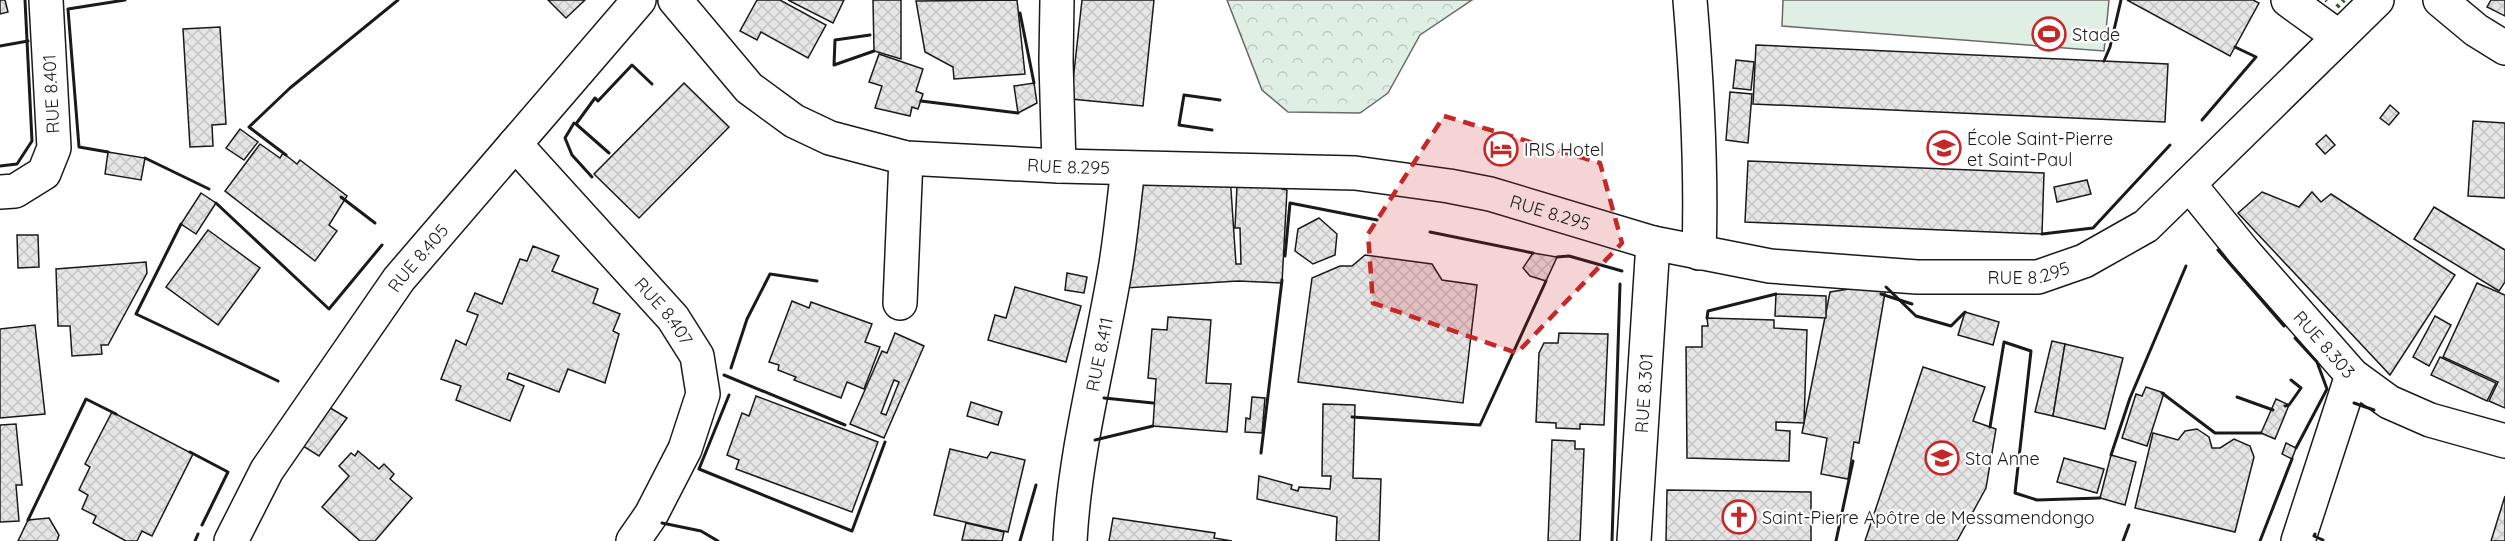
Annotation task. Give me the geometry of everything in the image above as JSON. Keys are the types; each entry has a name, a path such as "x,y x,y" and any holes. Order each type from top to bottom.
{"street":[{"name":"RUE 8.401","path":"0,192 15,191 44,173 54,148 46,0"},
{"name":"RUE 8.405","path":"231,541 267,470 399,279 639,0"},
{"name":"RUE 8.295","path":"675,0 749,88 794,121 830,138 906,158 1059,166 1355,173 1399,178 1490,194 1653,243 1699,253 1770,266 1917,277 2038,277 2084,261 2146,226 2377,0"},
{"path":"1058,0 1056,62 1059,166"},
{"path":"1690,0 1697,83 1701,198 1699,253"},
{"path":"2288,0 2339,37"},
{"path":"2440,0 2476,30 2505,48"},
{"name":"RUE 8.407","path":"515,144 673,318 697,357 703,394 685,449 651,515 633,541"},
{"path":"900,303 906,158"},
{"name":"RUE 8.411","path":"1070,541 1072,508 1116,263 1128,168"},
{"name":"RUE 8.303","path":"2189,184 2244,252 2352,375 2389,402 2430,420 2505,441"},
{"name":"RUE 8.301","path":"1634,541 1653,243"},
{"path":"2298,541 2352,375"}],"highlighted area":[{"path":"1444,116 1600,163 1622,243 1517,353 1373,303 1368,234"}],"green space":[{"path":"1227,0 1472,0 1420,35 1388,93 1360,113 1288,112 1262,90"},
{"path":"1783,0 2109,0 2104,51 1782,26"}],"building":[{"path":"0,0 5,0 8,12 0,14"},
{"path":"548,0 585,0 566,18"},
{"path":"757,0 780,0 826,25 808,58 761,32 757,40 740,31"},
{"path":"788,0 844,0 833,23"},
{"path":"873,0 901,0 901,59 874,51"},
{"path":"1017,0 1025,74 954,79 953,67 925,52 916,1"},
{"path":"1082,0 1154,0 1143,106 1071,99"},
{"path":"2127,0 2253,0 2259,3 2230,56"},
{"path":"2491,0 2505,0 2505,16 2487,7"},
{"path":"220,27 226,124 212,125 213,146 190,147 183,29"},
{"path":"1756,45 2168,64 2165,122 1753,104"},
{"path":"879,54 923,69 916,91 923,94 918,109 912,107 910,116 875,108 882,86 869,82"},
{"path":"1736,60 1754,62 1751,90 1733,88"},
{"path":"684,83 729,127 639,218 594,174"},
{"path":"1034,83 1037,103 1018,113 1014,86"},
{"path":"1730,92 1752,94 1748,143 1726,140"},
{"path":"2390,105 2399,113 2389,125 2380,118"},
{"path":"2473,121 2505,123 2505,198 2468,196"},
{"path":"240,129 258,142 244,160 226,148"},
{"path":"2326,135 2335,145 2325,154 2316,144"},
{"path":"260,144 280,158 283,153 297,164 300,160 347,196 329,225 337,231 315,261 225,191"},
{"path":"108,152 145,158 141,180 105,174"},
{"path":"1748,161 2044,173 2042,234 1745,222"},
{"path":"1230,175 1236,264 1241,264 1240,228 1235,228 1237,186 1243,187 1243,176 1283,178 1282,189 1287,190 1282,283 1238,281 1125,288 1136,176"},
{"path":"2087,180 2091,194 2057,202 2054,187"},
{"path":"2262,192 2299,207 2312,192 2321,202 2331,194 2455,275 2390,375 2238,213"},
{"path":"201,193 216,203 196,234 181,224"},
{"path":"2434,207 2505,250 2505,282 2499,291 2414,239"},
{"path":"1319,218 1337,234 1335,255 1313,264 1295,251 1298,229"},
{"path":"208,230 260,268 218,325 166,287"},
{"path":"17,235 38,235 39,267 18,268"},
{"path":"533,246 559,256 552,271 598,289 593,303 620,314 613,331 619,334 605,383 568,369 559,392 509,373 507,379 524,386 510,421 456,400 461,386 441,379 456,340 466,345 478,315 467,311 475,293 502,304 520,259 527,261"},
{"path":"1533,253 1557,257 1546,281 1530,276 1523,268"},
{"path":"1365,255 1432,264 1442,280 1477,285 1463,403 1298,382 1312,278 1340,266 1352,266"},
{"path":"146,262 147,273 108,345 101,345 102,354 72,356 70,326 58,326 56,269"},
{"path":"1067,273 1087,277 1084,293 1065,290"},
{"path":"2477,283 2505,295 2505,408 2489,401 2498,382 2443,357"},
{"path":"1874,285 1886,287 1859,443 1854,442 1848,479 1821,474 1827,438 1802,433 1830,292"},
{"path":"1015,287 1081,306 1066,362 988,340 995,315 1006,318"},
{"path":"1776,294 1826,296 1826,318 1775,316"},
{"path":"792,301 809,308 811,302 872,324 865,342 880,347 864,389 847,382 841,398 794,380 796,377 778,370 779,365 769,362"},
{"path":"1965,312 1999,322 1993,345 1958,335"},
{"path":"2435,316 2451,325 2429,366 2413,357"},
{"path":"1168,317 1211,320 1206,383 1231,384 1227,432 1153,426 1156,379 1148,378 1152,329 1167,330"},
{"path":"1707,318 1774,320 1774,328 1807,330 1804,423 1776,422 1776,430 1790,431 1789,461 1687,458 1686,347 1702,347 1702,326 1708,326"},
{"path":"35,325 45,414 0,418 0,329"},
{"path":"895,333 924,346 884,438 850,424 882,351 887,353","holes":["894,380 899,382 886,415 881,413"]},
{"path":"1559,333 1608,334 1604,425 1580,424 1580,429 1556,428 1556,423 1536,422 1539,353 1544,343 1558,343"},
{"path":"2052,341 2065,344 2053,416 2035,412"},
{"path":"2065,344 2123,358 2105,429 2053,416"},
{"path":"2440,357 2496,383 2487,401 2431,375"},
{"name":"Sta Anne","path":"1923,367 1985,387 1973,421 1996,429 1986,488 1957,541 1865,541"},
{"path":"2146,387 2164,393 2147,446 2122,438 2136,394 2142,396"},
{"path":"756,396 878,442 852,512 736,469 739,460 727,455 742,413 749,416"},
{"path":"1252,397 1265,398 1262,433 1245,432 1246,418 1250,419"},
{"path":"2276,399 2289,405 2275,439 2261,433"},
{"path":"971,402 1002,412 998,425 967,416"},
{"path":"1323,404 1355,405 1353,478 1381,479 1379,541 1336,541 1337,517 1257,499 1259,476 1292,485 1291,489 1298,491 1299,487 1330,489 1331,476 1322,476"},
{"path":"327,406 347,418 319,456 303,446"},
{"path":"112,412 193,454 152,536 142,531 137,541 126,541 93,523 96,516 82,509 88,495 79,490 90,467 85,464"},
{"path":"16,424 22,485 16,485 19,521 0,522 0,425"},
{"path":"2197,429 2209,437 2212,448 2220,448 2234,439 2250,446 2254,457 2235,532 2135,508 2153,433 2178,440 2185,431"},
{"path":"1552,440 1575,441 1575,449 1584,449 1580,541 1548,541"},
{"path":"2286,443 2296,448 2292,459 2282,454"},
{"path":"950,449 987,458 991,452 1025,460 1008,532 934,515"},
{"path":"358,451 379,469 384,464 394,474 390,479 412,498 375,541 360,541 322,507 349,476 339,466 351,453 355,456"},
{"path":"2111,455 2136,462 2125,505 2100,498"},
{"path":"2064,458 2104,469 2097,493 2057,482"},
{"name":"Saint-Pierre Apôtre de Messamendongo","path":"1667,490 1811,492 1811,541 1666,541"},
{"path":"2505,496 2505,541 2491,541"},
{"path":"49,518 59,535 57,541 18,541 28,520"},
{"path":"1113,518 1215,533 1214,538 1232,541 1109,541"},
{"path":"966,523 1004,532 1002,541 962,540"}],"hedge":[{"path":"2337,7 2344,0"}],"wall":[{"path":"0,166 17,164 32,141 25,0"},
{"path":"108,152 79,147 68,9 125,0"},
{"path":"286,155 249,127 290,88 398,0"},
{"path":"2104,61 2110,47 2121,0"},
{"path":"1020,13 1034,83"},
{"path":"870,35 835,40 834,65 874,51"},
{"path":"0,46 28,41"},
{"path":"2202,120 2256,57 2235,47"},
{"path":"609,153 576,124 595,98 598,101 632,65 652,84"},
{"path":"1212,130 1179,125 1184,95 1220,100"},
{"path":"921,101 1018,113"},
{"path":"574,123 565,138 572,155 592,177"},
{"path":"2042,234 2093,228 2170,145"},
{"path":"145,158 209,189"},
{"path":"341,197 375,223"},
{"path":"216,203 329,309 382,245"},
{"path":"1285,256 1290,203 1377,220"},
{"path":"181,224 136,314 278,381"},
{"path":"1430,232 1533,253"},
{"path":"2218,250 2284,326"},
{"path":"1557,257 1569,256 1622,271"},
{"path":"2111,455 2130,398 2186,266"},
{"path":"731,368 747,319 770,274 817,281"},
{"path":"1261,453 1282,280"},
{"path":"1352,417 1480,425 1546,281"},
{"path":"1612,541 1620,284"},
{"path":"1886,287 1916,316 1951,326 1965,312"},
{"path":"1707,318 1708,311 1776,294"},
{"path":"1881,294 1912,304"},
{"path":"2295,338 2317,362 2327,389 2296,448"},
{"path":"1990,427 2004,342 2031,351 2015,493 2037,500 2100,498"},
{"path":"724,375 845,425"},
{"path":"2285,406 2289,405 2301,388 2291,380"},
{"path":"2162,393 2215,433 2261,433"},
{"path":"729,395 699,469 852,531 885,442"},
{"path":"2237,397 2273,410"},
{"path":"1104,398 1153,403"},
{"path":"28,520 86,399 116,414"},
{"path":"2354,403 2374,410"},
{"path":"1095,440 1153,426"},
{"path":"190,452 228,472 202,525"},
{"path":"2260,541 2292,459"},
{"path":"1836,541 1853,461"},
{"path":"1020,541 1036,485"},
{"path":"662,523 701,531 718,541"},
{"path":"2123,541 2129,525"},
{"path":"195,541 198,534"},
{"path":"2315,534 2314,536 2323,540"}],"place":[{"name":"Stade","path":"2049,34"},
{"name":"École Saint-Pierre et Saint-Paul","path":"1944,148"},
{"name":"IRIS Hotel","path":"1501,149"},
{"name":"Sta Anne","path":"1942,458"},
{"name":"Saint-Pierre Apôtre de Messamendongo","path":"1739,517"}]}
